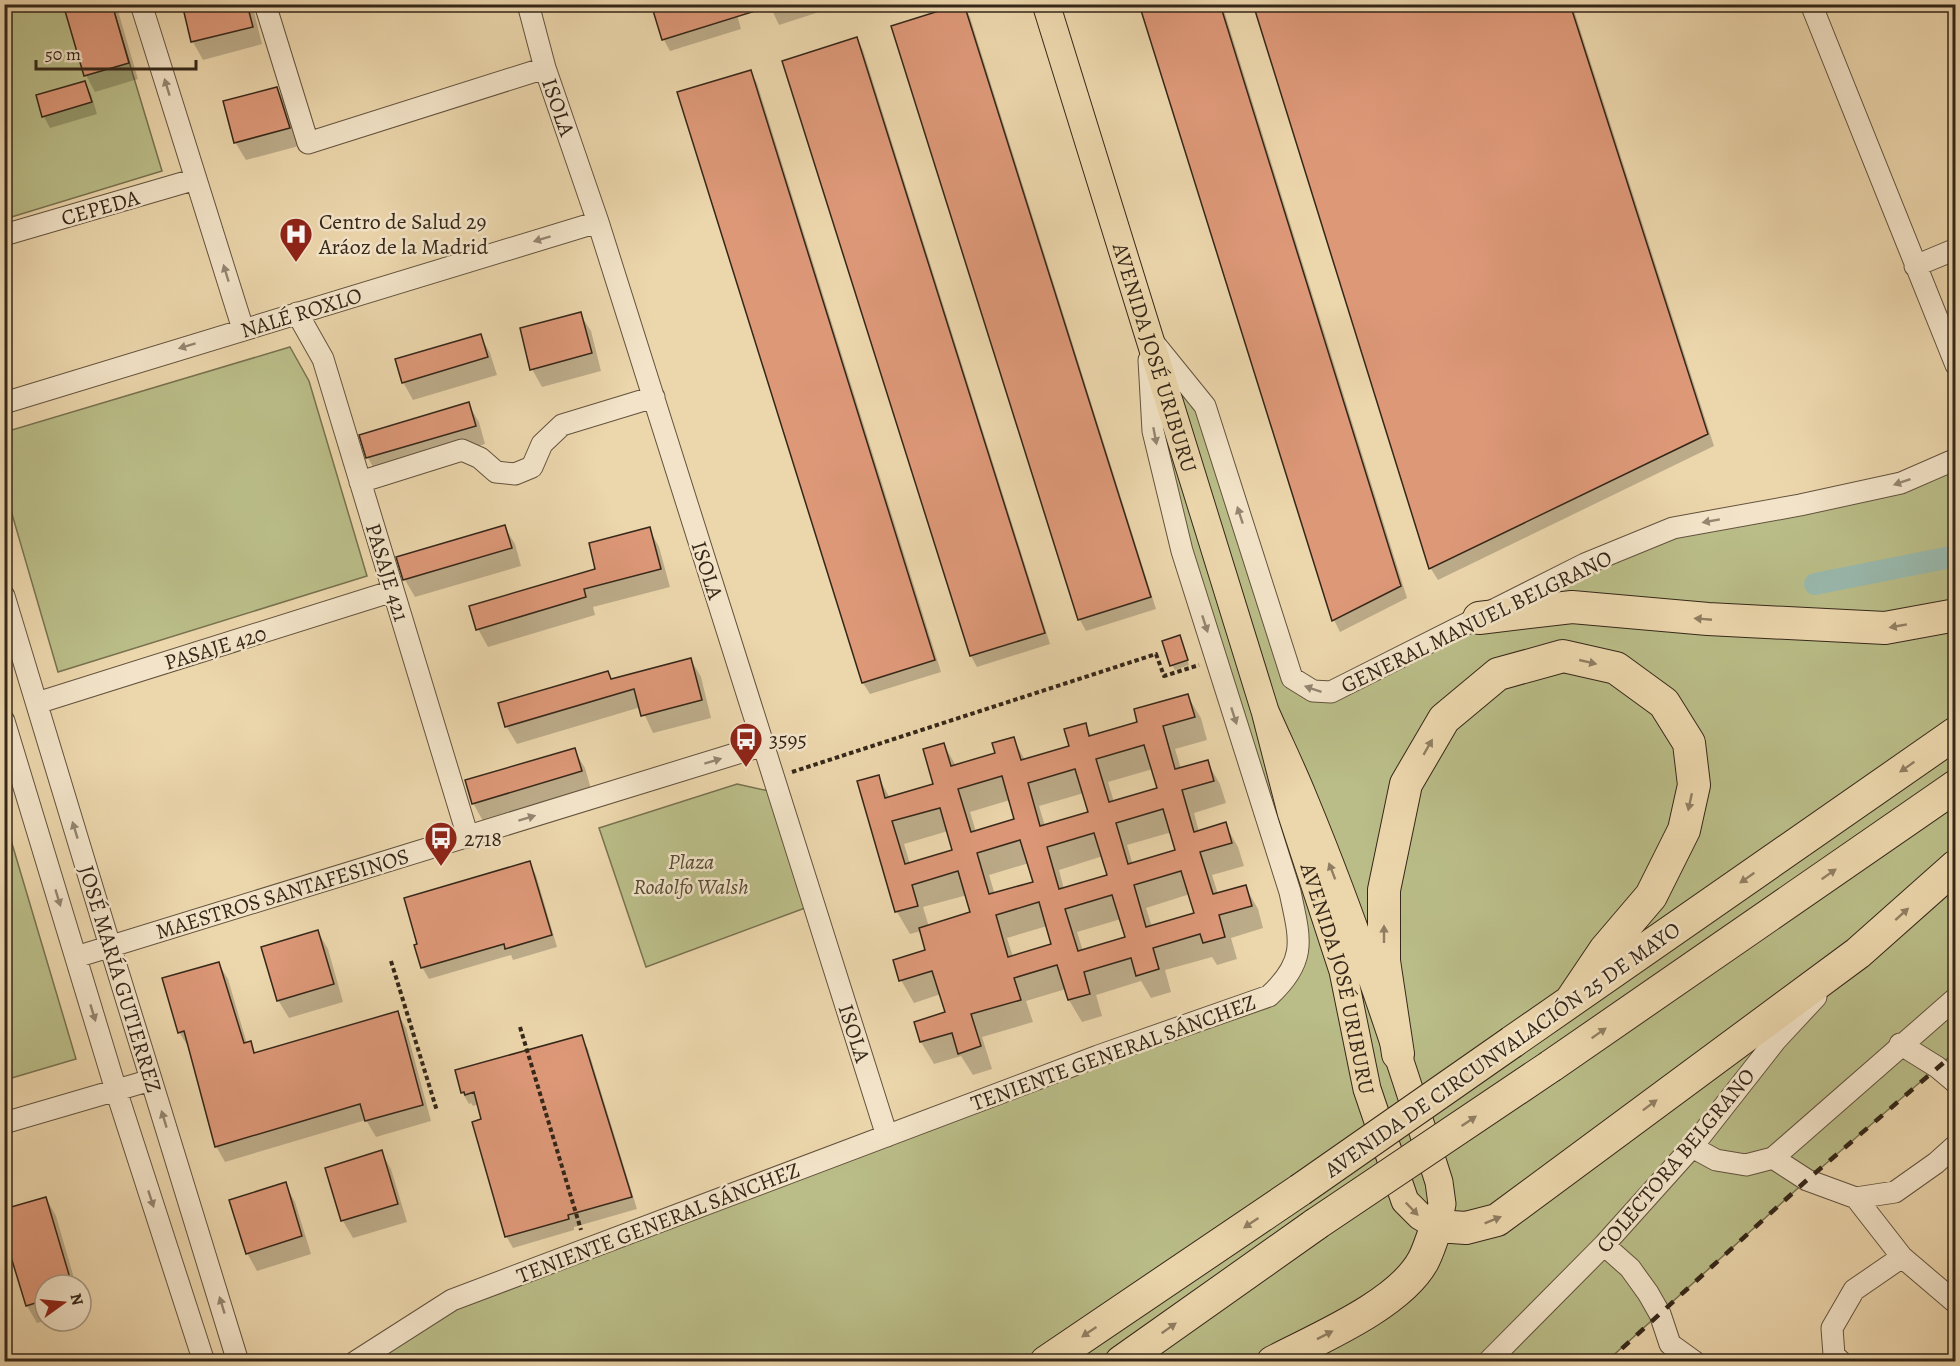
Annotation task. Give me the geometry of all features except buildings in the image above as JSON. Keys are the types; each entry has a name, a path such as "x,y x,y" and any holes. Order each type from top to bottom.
{"highway":[{"path":"1479,618 1572,607 1708,619 1885,628 1956,615"},
{"path":"1398,1054 1384,961 1384,890 1406,784 1444,719 1498,674 1563,656 1616,668 1664,704 1689,743 1694,785 1684,830 1651,896 1605,950 1572,999"},
{"name":"AVENIDA DE CIRCUNVALACIÓN 25 DE MAYO","path":"1046,1362 1300,1190 1956,733"},
{"name":"AVENIDA DE CIRCUNVALACIÓN 25 DE MAYO","path":"1121,1362 1316,1224 1551,1066 1956,786"},
{"path":"1273,1362 1368,1313 1401,1287 1423,1262 1437,1226 1466,1228 1497,1220 1858,953 1956,866"}],"main road":[{"name":"AVENIDA JOSÉ URIBURU","path":"1046,4 1265,711 1291,812 1343,971 1367,1089 1405,1201 1420,1216 1437,1226 1442,1204 1439,1182 1398,1054 1353,925 1304,799 1265,711"}],"street":[{"path":"141,4 243,329"},
{"name":"ISOLA","path":"528,4 546,68 654,397 887,1136"},
{"path":"1811,4 1956,365"},
{"path":"271,6 308,143 546,68"},
{"name":"CEPEDA","path":"4,235 196,179"},
{"name":"NALÉ ROXLO","path":"4,403 598,222"},
{"path":"1915,266 1956,249"},
{"name":"PASAJE 421","path":"297,313 324,359 468,837"},
{"name":"GENERAL MANUEL BELGRANO","path":"1148,336 1205,406 1292,678 1313,691 1331,692 1585,564 1673,528 1800,505 1901,483 1956,459"},
{"name":"TENIENTE GENERAL SÁNCHEZ","path":"355,1362 452,1300 1098,1056 1269,996 1285,981 1298,956 1297,922 1290,892 1182,551 1153,431 1148,336"},
{"path":"360,482 462,450 480,458 496,472 514,474 532,467 542,444 562,425 654,397"},
{"name":"PASAJE 420","path":"37,703 393,591"},
{"name":"JOSÉ MARÍA GUTIERREZ","path":"4,596 238,1362"},
{"name":"JOSÉ MARÍA GUTIERREZ","path":"4,721 116,1090 204,1362"},
{"name":"MAESTROS SANTAFESINOS","path":"76,957 764,746"},
{"name":"COLECTORA BELGRANO","path":"1488,1362 1604,1245 1692,1147 1776,1040 1858,953"},
{"path":"1692,1147 1716,1160 1746,1165 1773,1158 1900,1044 1956,998"},
{"path":"1900,1044 1937,1066 1956,1083"},
{"path":"4,1124 151,1080"},
{"path":"1773,1158 1808,1180 1856,1198 1895,1192 1936,1163 1956,1145"},
{"path":"1856,1198 1902,1257 1956,1303"},
{"path":"1604,1245 1630,1268 1648,1293 1660,1314 1670,1344 1695,1362"},
{"path":"1840,1362 1834,1355 1832,1328 1854,1290 1902,1257"}],"path":[{"path":"774,778 1156,654 1164,676 1216,660"},
{"path":"391,961 437,1111"},
{"path":"520,1027 587,1249"}],"green space":[{"path":"5,5 112,5 162,171 5,219"},
{"path":"1148,336 1205,406 1292,678 1313,691 1673,528 1955,459 1955,1052 1807,1180 1607,1361 355,1362 452,1300 1269,996 1298,956 1182,551"},
{"path":"290,347 309,381 367,576 58,672 5,490 5,432"},
{"name":"Plaza Rodolfo Walsh","path":"737,784 769,791 805,908 646,967 599,828"},
{"path":"5,820 76,1059 4,1080"}],"waterway":[{"path":"1815,584 1956,556"}],"railway":[{"path":"1607,1362 1807,1180 1956,1052"}],"place":[{"name":"Centro de Salud 29 Aráoz de la Madrid","path":"296,263"},
{"name":"3595","path":"746,768"},
{"name":"2718","path":"441,867"}]}
